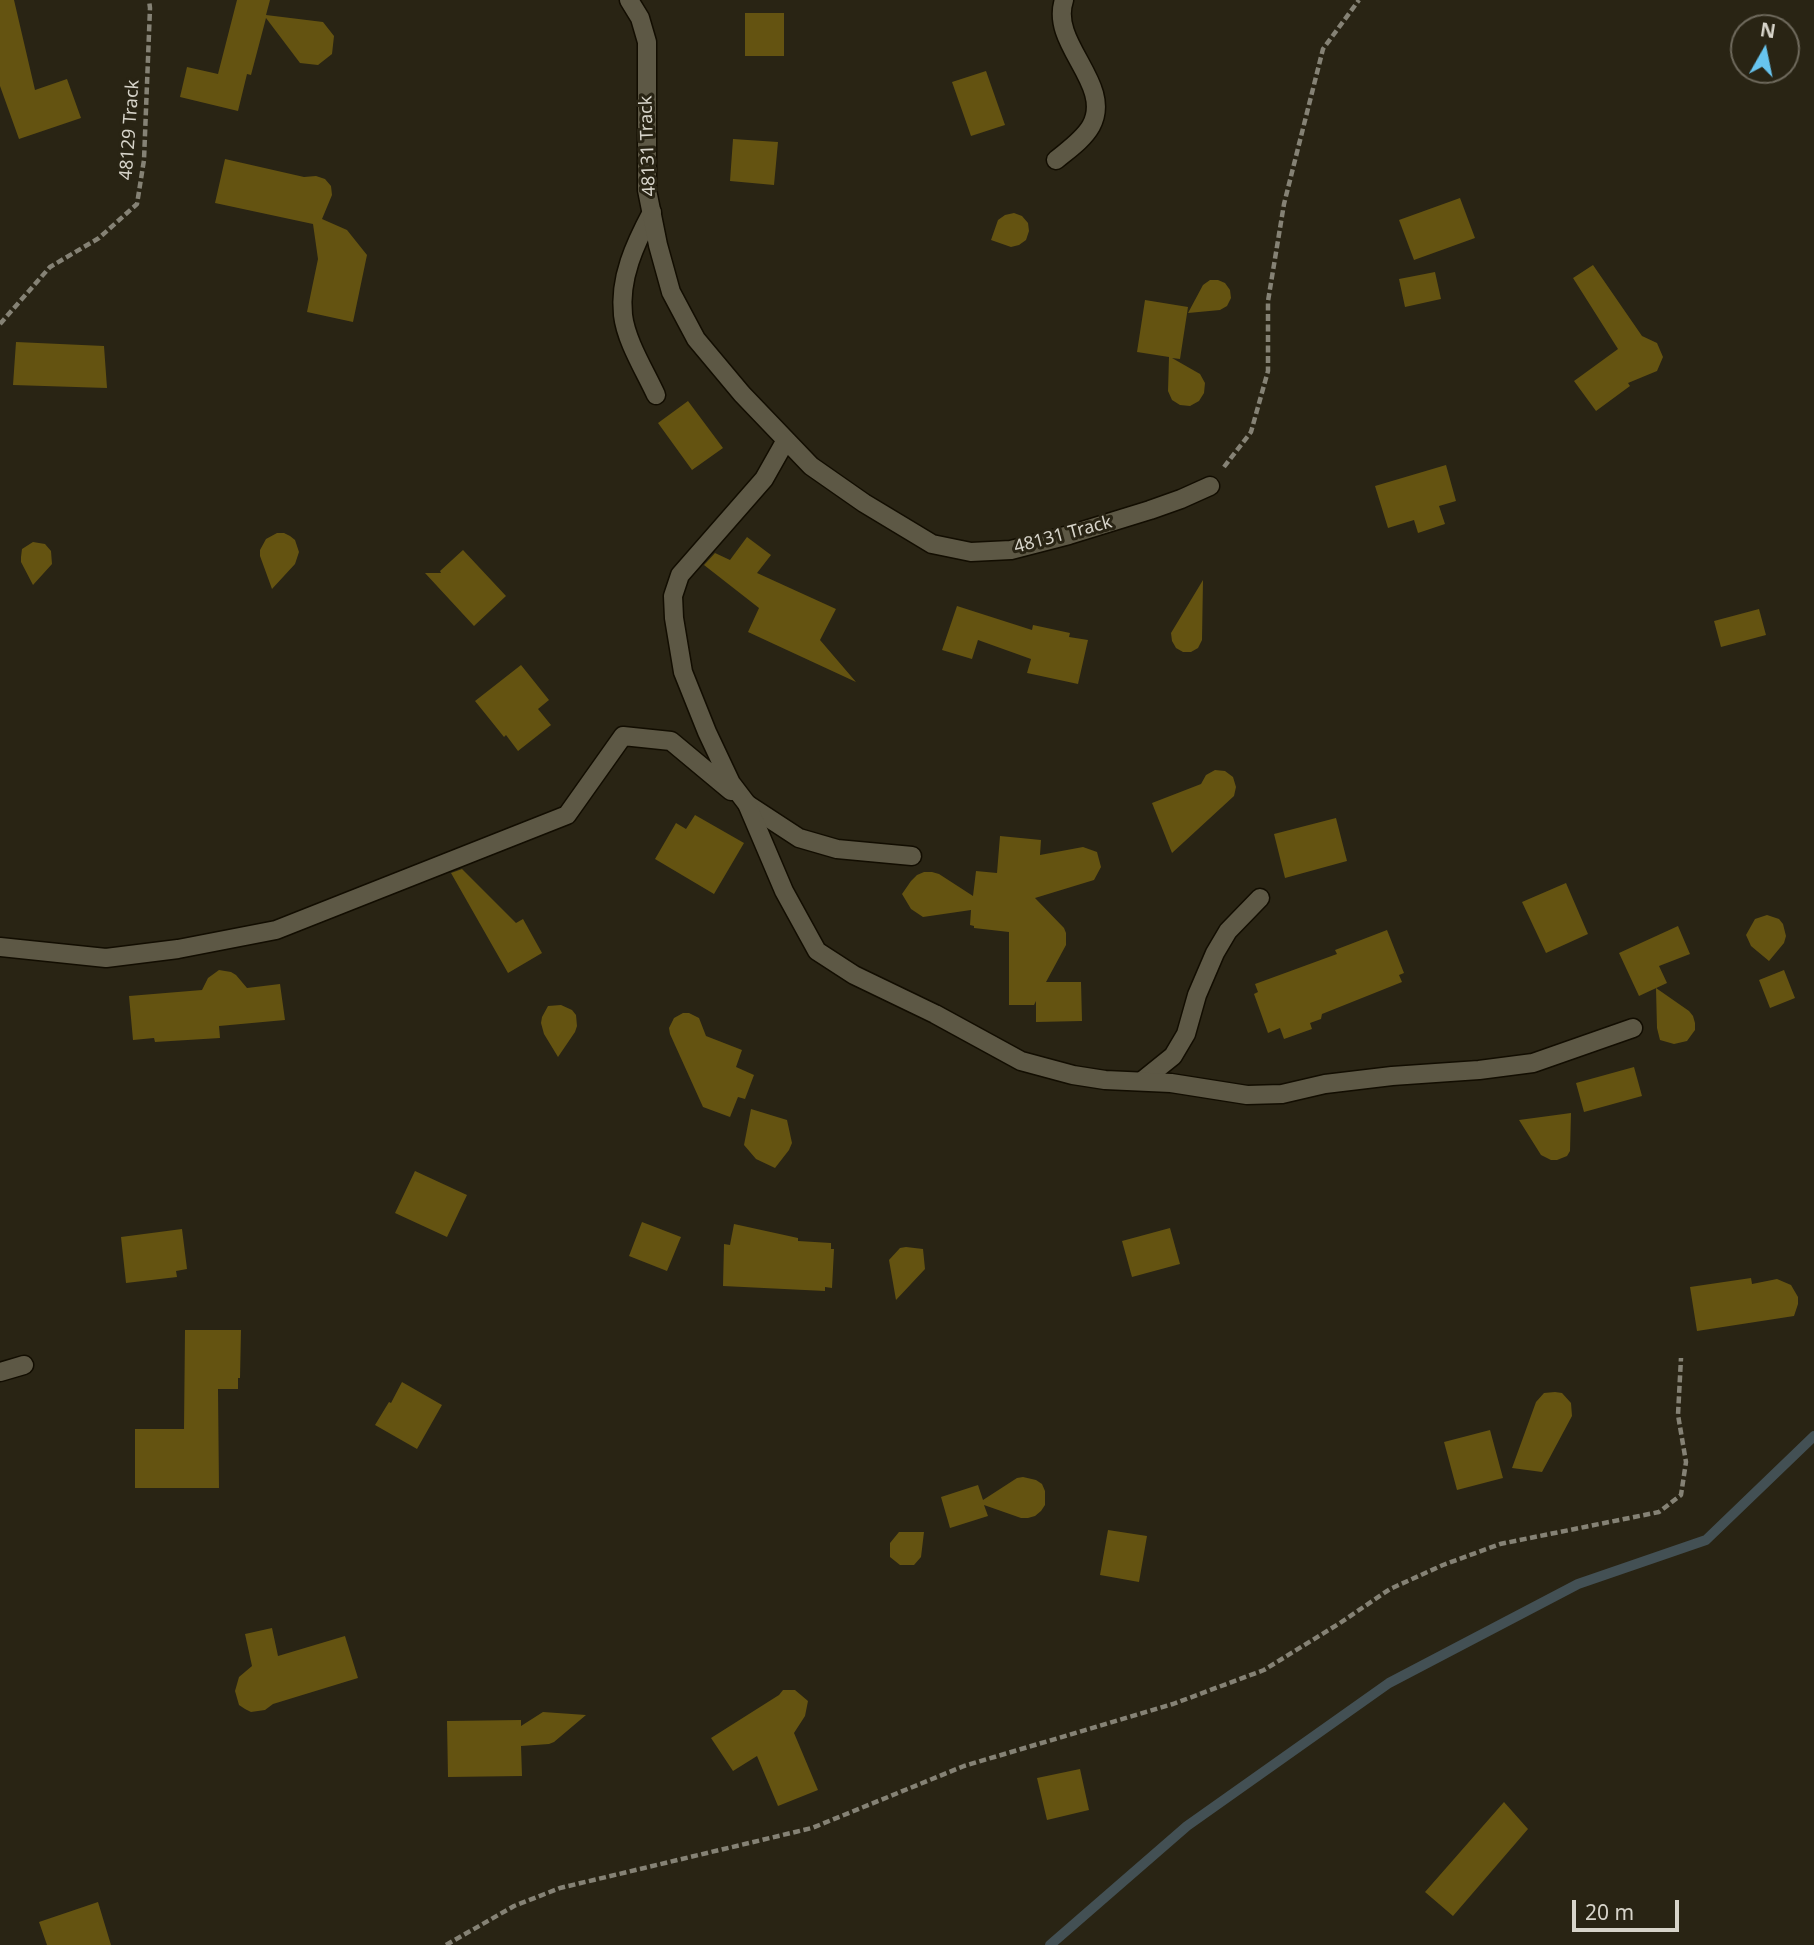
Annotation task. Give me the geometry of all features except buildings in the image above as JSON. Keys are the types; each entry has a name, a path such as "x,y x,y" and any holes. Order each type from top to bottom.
{"street":[{"name":"48131 Track","path":"629,0 640,18 646,42 647,190 671,292 696,339 742,394 811,466 932,544 971,552 1011,550 1069,535 1160,507 1210,486"},
{"path":"1056,160 1078,142 1091,126 1095,112 1095,95 1062,24 1064,0"},
{"path":"652,212 634,246 626,271 623,316 633,346 656,395"},
{"path":"786,440 764,479 680,575 673,596 682,672 731,783 747,804 784,891 817,951 854,975 935,1014 1021,1061 1105,1080 1171,1083 1247,1096 1282,1094 1325,1084 1533,1063 1633,1028"},
{"path":"0,947 106,958 178,949 276,930 567,815 623,736 671,741 747,804 799,838 837,849 912,856"},
{"path":"1142,1081 1173,1056 1186,1034 1197,995 1215,953 1228,931 1260,898"},
{"path":"0,1372 24,1365"}],"path":[{"name":"48129 Track","path":"0,324 50,267 99,238 137,204 144,160 149,0"},
{"path":"1210,486 1251,432 1268,371 1268,301 1284,204 1324,49 1359,0"},
{"path":"446,1945 514,1906 560,1888 812,1828 964,1766 1173,1704 1264,1670 1390,1589 1443,1565 1500,1545 1658,1512 1681,1494 1686,1462 1678,1415 1681,1358"}],"waterway":[{"path":"1050,1945 1187,1826 1389,1683 1578,1584 1706,1540 1814,1436"}]}
